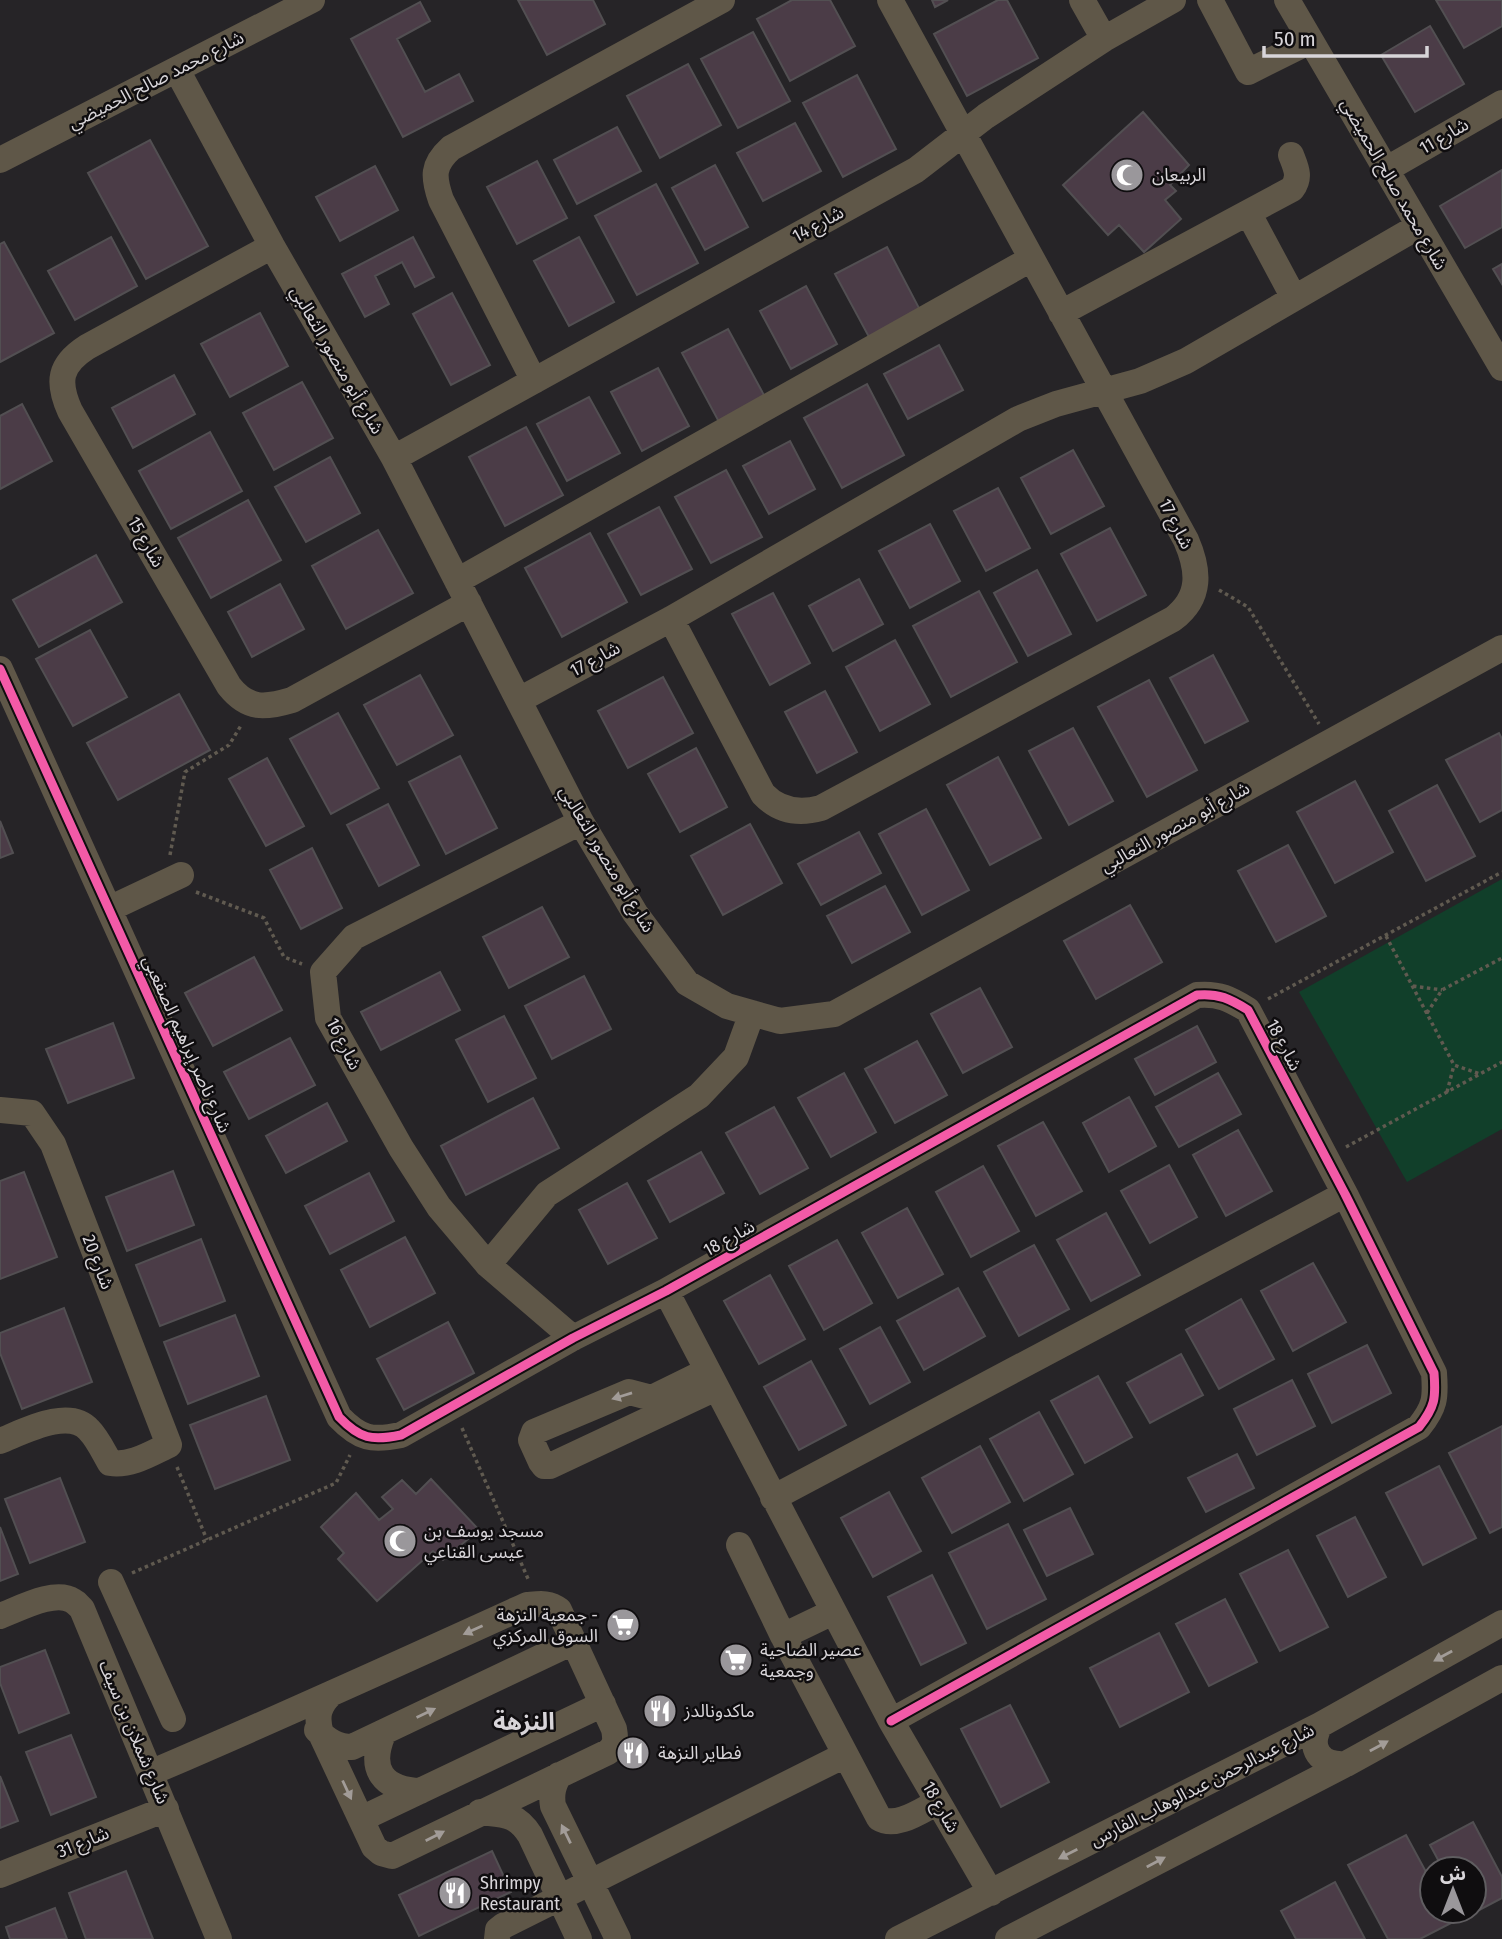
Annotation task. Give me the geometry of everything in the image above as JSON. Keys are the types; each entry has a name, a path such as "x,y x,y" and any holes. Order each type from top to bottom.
{"street":[{"name":"شارع محمد صالح الحميضي","path":"0,160 312,0"},
{"path":"534,381 441,200 435,177 438,161 451,148 722,0"},
{"path":"890,0 1105,392 1150,378 1186,361 1419,226"},
{"path":"1082,0 1104,38"},
{"name":"شارع 14","path":"394,458 916,170 986,116 1104,38 1173,0"},
{"path":"1210,0 1248,72 1310,41"},
{"name":"شارع محمد صالح الحميضي","path":"1287,0 1502,368"},
{"name":"شارع أبو منصور الثعالبي","path":"177,70 272,246 394,458 581,822 635,913 687,983 727,1006 780,1021 834,1014 1502,648"},
{"name":"شارع 11","path":"1387,169 1502,103"},
{"path":"1061,313 1288,192 1296,185 1298,173 1291,155"},
{"path":"1249,214 1294,298"},
{"name":"شارع 15","path":"254,705 244,701 229,686 70,411 62,384 65,368 81,351 272,246"},
{"path":"254,705 276,705 292,701 463,592 1031,259"},
{"name":"شارع 17","path":"519,700 671,619 1018,419 1056,404 1105,392 1186,540 1192,553 1195,578"},
{"path":"671,619 763,794 778,807 810,811 821,808 1173,619 1191,599 1195,578"},
{"name":"شارع ناصر إبراهيم الصقعبي","path":"0,669 339,1417 355,1432"},
{"path":"323,972 354,937 581,822"},
{"path":"109,909 181,875"},
{"name":"شارع 16","path":"323,972 328,1018 401,1148 439,1207 488,1265 573,1338"},
{"name":"شارع 18","path":"355,1432 380,1439 401,1435 573,1338 666,1291 1197,995 1213,994 1231,1000 1248,1010 1345,1194 1434,1373 1436,1393 1432,1411 1419,1427 891,1721"},
{"path":"488,1265 547,1194 699,1096 736,1056 752,1013"},
{"name":"شارع 20","path":"0,1110 32,1113 53,1144 169,1445"},
{"path":"773,1498 1345,1194"},
{"name":"شارع 18","path":"666,1291 891,1721 991,1893"},
{"path":"656,1406 711,1380"},
{"path":"0,1441 52,1421 67,1420 80,1423 89,1429 110,1463 129,1463 169,1445"},
{"path":"739,1545 876,1814 883,1821 894,1822 938,1802"},
{"path":"111,1583 173,1719"},
{"name":"شارع شملان بن سيف","path":"0,1616 44,1599 60,1597 72,1600 82,1609 219,1939"},
{"path":"149,1773 281,1717 331,1694 527,1605 539,1604 552,1605 559,1610 614,1729 616,1740 614,1747 608,1752 392,1856 381,1853 374,1847 321,1734 319,1709 331,1694"},
{"path":"783,1636 833,1612"},
{"name":"شارع عبدالرحمن عبدالوهاب الفارس","path":"898,1939 1258,1758 1502,1623"},
{"path":"281,1717 298,1718 308,1722 331,1743 352,1747 573,1642"},
{"path":"107,1668 142,1652"},
{"path":"1008,1939 1346,1764 1502,1678"},
{"path":"361,1819 603,1704"},
{"path":"1320,1725 1315,1742 1321,1758 1328,1763 1346,1764"},
{"path":"383,1734 376,1757 382,1776 396,1787 420,1791"},
{"path":"497,1939 498,1930 503,1926 845,1755"},
{"path":"1258,1758 1267,1757 1283,1766 1287,1784 1277,1799"},
{"path":"559,1775 551,1796 554,1806 618,1939"},
{"name":"شارع 31","path":"0,1875 166,1809"},
{"path":"480,1812 509,1815 522,1822 579,1939"}],"path":[{"path":"1195,578 1248,607 1330,742"},
{"path":"254,705 229,745 185,772 170,855 191,890 264,918 285,957 323,972"},
{"path":"1248,1010 1502,872"},
{"path":"1386,935 1454,1065 1447,1092"},
{"path":"1427,1013 1442,990 1502,958"},
{"path":"1412,986 1442,990"},
{"path":"1326,1158 1502,1062"},
{"path":"1454,1065 1480,1074"},
{"path":"453,1406 539,1604"},
{"path":"111,1583 336,1483 355,1432"},
{"path":"169,1445 207,1540"}],"green space":[{"path":"1502,879 1502,1129 1407,1182 1299,992"}],"building":[{"path":"518,0 593,0 605,24 547,55"},
{"path":"792,0 830,0 855,46 790,81 757,19"},
{"path":"932,0 948,0 935,7"},
{"path":"998,0 1007,0 1038,58 967,96 934,34"},
{"path":"1436,0 1502,0 1502,26 1464,48"},
{"path":"420,2 430,21 397,39 425,92 459,74 473,101 403,137 351,39"},
{"path":"1430,26 1464,84 1415,112 1381,55"},
{"path":"753,32 790,101 738,128 701,59"},
{"path":"688,64 721,125 660,158 627,96"},
{"path":"857,75 896,149 843,177 803,103"},
{"name":"الربيعان","path":"1143,112 1189,165 1170,185 1176,191 1165,200 1181,219 1144,252 1119,225 1108,235 1063,185"},
{"path":"795,123 821,171 763,201 737,153"},
{"path":"617,127 641,171 577,204 554,160"},
{"path":"150,140 208,246 146,279 88,173"},
{"path":"537,161 567,218 517,244 487,187"},
{"path":"715,165 748,227 705,250 672,188"},
{"path":"375,166 398,210 340,241 316,197"},
{"path":"1502,170 1502,227 1465,248 1440,206"},
{"path":"656,184 698,263 637,295 595,216"},
{"path":"111,237 137,286 75,320 48,271"},
{"path":"413,237 434,277 415,287 402,262 375,276 389,304 365,317 342,274"},
{"path":"579,237 614,302 569,326 534,261"},
{"path":"4,242 54,333 0,362 0,244"},
{"path":"887,247 920,310 869,337 835,274"},
{"path":"1502,264 1502,284 1493,269"},
{"path":"806,286 837,344 791,369 760,311"},
{"path":"452,293 490,365 451,385 413,314"},
{"path":"260,313 288,366 230,397 201,344"},
{"path":"728,329 765,397 719,422 682,353"},
{"path":"939,345 963,390 908,419 884,374"},
{"path":"658,368 689,426 642,451 611,392"},
{"path":"174,375 195,414 133,448 112,408"},
{"path":"302,382 333,438 274,470 243,413"},
{"path":"867,384 904,455 842,488 804,418"},
{"path":"589,397 620,453 567,481 537,424"},
{"path":"22,404 52,461 0,489 0,416"},
{"path":"526,427 563,495 505,526 469,457"},
{"path":"210,432 242,491 171,529 139,471"},
{"path":"790,441 815,489 769,514 743,466"},
{"path":"1073,450 1104,506 1051,534 1021,478"},
{"path":"330,457 360,513 306,542 275,487"},
{"path":"726,470 762,537 711,563 675,497"},
{"path":"998,488 1030,548 986,571 954,511"},
{"path":"248,500 281,560 211,598 178,538"},
{"path":"659,507 692,569 641,595 608,534"},
{"path":"930,524 960,581 910,608 879,551"},
{"path":"1110,528 1146,595 1097,621 1061,554"},
{"path":"378,530 413,593 346,629 312,566"},
{"path":"590,533 627,602 562,637 525,568"},
{"path":"96,555 122,602 39,647 13,600"},
{"path":"1037,570 1071,634 1028,656 994,593"},
{"path":"859,579 883,624 833,651 809,606"},
{"path":"280,584 304,629 252,657 228,612"},
{"path":"979,591 1017,662 951,697 913,626"},
{"path":"773,593 810,663 770,685 732,614"},
{"path":"90,630 127,697 73,726 36,659"},
{"path":"895,640 930,704 880,731 846,667"},
{"path":"1213,655 1248,721 1205,743 1170,678"},
{"path":"420,675 453,735 397,765 364,705"},
{"path":"663,677 693,733 628,768 598,711"},
{"path":"1149,680 1197,770 1147,797 1098,707"},
{"path":"825,691 857,752 817,773 785,712"},
{"path":"179,694 210,750 118,800 87,743"},
{"path":"338,713 379,788 331,814 290,739"},
{"path":"1073,728 1113,801 1069,825 1029,751"},
{"path":"1499,733 1502,739 1502,810 1480,822 1446,760"},
{"path":"696,748 727,807 680,832 648,774"},
{"path":"460,756 497,828 446,854 409,782"},
{"path":"998,757 1041,838 990,865 947,785"},
{"path":"267,758 304,826 266,846 229,779"},
{"path":"1355,781 1393,852 1335,883 1297,812"},
{"path":"1437,785 1475,856 1426,881 1389,811"},
{"path":"388,804 419,865 379,886 347,825"},
{"path":"926,809 969,890 922,915 879,834"},
{"path":"0,821 13,853 0,858"},
{"path":"750,824 782,883 723,915 691,856"},
{"path":"859,832 881,873 821,905 798,864"},
{"path":"1288,845 1326,916 1276,942 1238,871"},
{"path":"312,848 342,908 301,929 270,870"},
{"path":"885,886 910,932 852,963 827,916"},
{"path":"1130,905 1162,962 1096,999 1064,941"},
{"path":"542,907 569,957 509,988 483,937"},
{"path":"254,957 282,1010 213,1046 185,993"},
{"path":"440,972 460,1010 381,1050 361,1012"},
{"path":"584,976 611,1029 552,1059 525,1006"},
{"path":"980,988 1012,1047 963,1073 931,1014"},
{"path":"504,1016 536,1078 488,1102 456,1040"},
{"path":"113,1023 134,1078 68,1103 46,1049"},
{"path":"1197,1026 1216,1062 1155,1095 1135,1059"},
{"path":"290,1038 315,1085 249,1119 224,1072"},
{"path":"917,1041 947,1095 895,1123 865,1069"},
{"path":"844,1073 876,1132 831,1157 798,1098"},
{"path":"1218,1073 1241,1114 1179,1147 1156,1107"},
{"path":"1129,1097 1156,1146 1109,1172 1083,1123"},
{"path":"533,1098 559,1148 466,1195 441,1146"},
{"path":"327,1103 347,1141 286,1173 266,1136"},
{"path":"774,1107 808,1168 760,1194 726,1133"},
{"path":"1043,1122 1082,1191 1036,1216 998,1146"},
{"path":"1238,1130 1272,1191 1226,1216 1193,1155"},
{"path":"701,1152 724,1193 670,1222 648,1181"},
{"path":"1169,1165 1197,1217 1150,1243 1121,1191"},
{"path":"983,1166 1019,1231 971,1257 936,1192"},
{"path":"173,1171 194,1225 127,1251 106,1197"},
{"path":"24,1172 57,1257 0,1279 0,1181"},
{"path":"369,1173 394,1221 330,1254 305,1206"},
{"path":"627,1183 657,1238 608,1264 579,1210"},
{"path":"907,1208 943,1274 898,1298 862,1233"},
{"path":"1106,1213 1140,1275 1091,1301 1057,1240"},
{"path":"405,1237 435,1293 370,1327 341,1270"},
{"path":"201,1239 225,1301 160,1326 136,1265"},
{"path":"837,1240 872,1303 824,1330 789,1266"},
{"path":"1034,1245 1069,1309 1019,1336 984,1272"},
{"path":"1313,1263 1346,1322 1293,1351 1261,1291"},
{"path":"770,1275 805,1339 759,1364 724,1301"},
{"path":"958,1288 985,1336 924,1370 897,1321"},
{"path":"1241,1299 1274,1359 1219,1389 1186,1330"},
{"path":"64,1308 92,1382 22,1409 0,1353 0,1333"},
{"path":"235,1315 259,1376 188,1404 164,1342"},
{"path":"448,1322 474,1373 404,1410 377,1359"},
{"path":"880,1327 910,1382 870,1404 840,1349"},
{"path":"1367,1345 1391,1393 1332,1423 1308,1374"},
{"path":"1181,1354 1203,1395 1150,1423 1127,1383"},
{"path":"811,1361 846,1425 799,1450 764,1387"},
{"path":"1098,1376 1132,1437 1085,1463 1051,1401"},
{"path":"1292,1380 1315,1426 1257,1455 1234,1409"},
{"path":"266,1396 290,1460 215,1489 190,1425"},
{"path":"1039,1412 1073,1474 1024,1501 990,1439"},
{"path":"1502,1426 1502,1527 1490,1533 1449,1453"},
{"path":"980,1446 1010,1502 952,1533 922,1478"},
{"path":"1237,1454 1254,1488 1206,1512 1188,1478"},
{"path":"1439,1466 1476,1538 1423,1565 1386,1493"},
{"path":"60,1478 85,1542 30,1563 5,1499"},
{"name":"مسجد يوسف بن عيسى القناعي","path":"431,1479 479,1530 443,1560 433,1551 377,1601 338,1559 344,1553 321,1527 356,1493 379,1520 393,1509 382,1497 402,1480 416,1494"},
{"path":"889,1492 921,1551 873,1577 841,1518"},
{"path":"1070,1508 1093,1554 1047,1576 1024,1530"},
{"path":"1355,1517 1386,1577 1348,1597 1317,1536"},
{"path":"1008,1524 1046,1599 987,1629 949,1553"},
{"path":"0,1527 18,1574 0,1581"},
{"path":"1288,1550 1328,1627 1280,1651 1240,1574"},
{"path":"932,1575 966,1643 921,1665 888,1597"},
{"path":"1225,1599 1257,1662 1209,1686 1176,1624"},
{"path":"1159,1633 1189,1692 1120,1727 1090,1668"},
{"path":"45,1650 69,1713 19,1733 0,1683 0,1667"},
{"path":"1010,1705 1049,1782 1001,1807 961,1729"},
{"path":"71,1735 96,1797 51,1815 26,1752"},
{"path":"0,1776 18,1821 0,1828"},
{"path":"1473,1822 1502,1877 1502,1898 1488,1905 1488,1855 1435,1855 1430,1845"},
{"path":"1406,1835 1418,1857 1418,1925 1447,1925 1420,1939 1388,1939 1348,1865"},
{"name":"Shrimpy Restaurant","path":"492,1851 511,1892 419,1936 399,1895"},
{"path":"126,1871 153,1939 86,1939 69,1893"},
{"path":"1335,1882 1365,1939 1296,1939 1281,1911"},
{"path":"55,1908 67,1939 10,1939 6,1927"}],"cycle path":[{"path":"0,669 339,1417 353,1430 374,1438 401,1435 573,1338 666,1291 1197,995 1224,998 1248,1010 1345,1194 1434,1373 1434,1396 1428,1414 1419,1427 891,1721"}],"place":[{"name":"الربيعان","path":"1127,175"},
{"name":"مسجد يوسف بن عيسى القناعي","path":"400,1541"},
{"name":"جمعية النزهة - السوق المركزي","path":"623,1625"},
{"name":"عصير الضاحية وجمعية","path":"736,1660"},
{"name":"ماكدونالدز","path":"660,1711"},
{"name":"فطاير النزهة","path":"633,1753"},
{"name":"Shrimpy Restaurant","path":"455,1893"}],"district":[{"name":"النزهة","path":"524,1722"}]}
